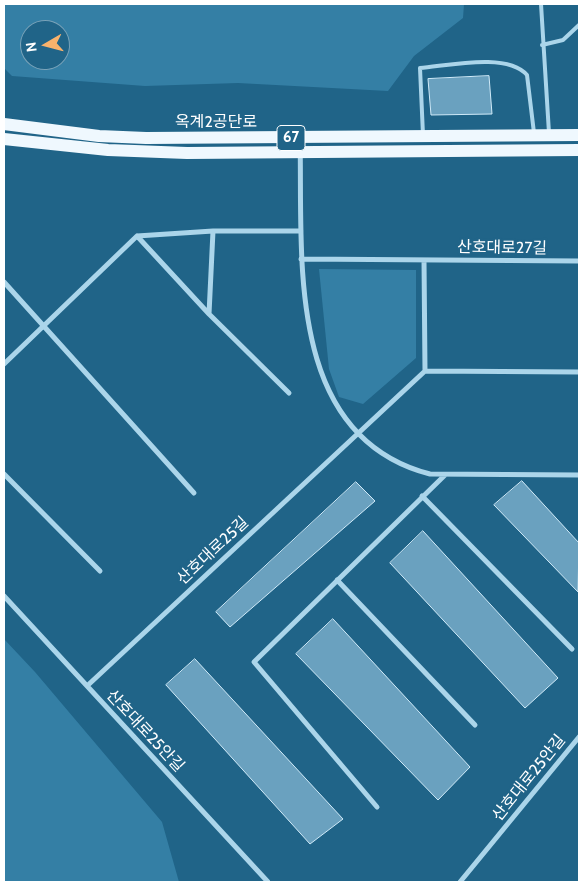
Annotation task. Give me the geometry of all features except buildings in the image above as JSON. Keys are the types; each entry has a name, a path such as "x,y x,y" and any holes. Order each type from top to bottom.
{"main road":[{"name":"옥계2공단로","path":"4,124 99,136 300,138 579,135"},
{"name":"옥계2공단로","path":"4,139 108,150 187,153 579,150"}],"street":[{"path":"300,138 301,259 310,338 318,363 336,404 357,434 406,468 430,474 579,476"},
{"path":"4,364 43,324 137,236 213,231 301,231"},
{"path":"209,314 213,231"},
{"path":"137,236 209,314 289,393"},
{"name":"산호대로27길","path":"301,259 579,261"},
{"path":"424,260 425,371 579,372"},
{"path":"4,282 194,493"},
{"name":"산호대로25길","path":"87,686 425,371"},
{"path":"4,474 100,571"},
{"path":"378,807 254,662 445,475"},
{"path":"422,496 572,649"},
{"path":"338,580 475,725"},
{"name":"산호대로25안길","path":"4,596 268,882"},
{"name":"산호대로25안길","path":"460,882 579,737"}],"lane":[{"path":"541,4 549,136"},
{"path":"542,44 563,40 579,25"},
{"path":"423,136 420,68 482,62 511,65 521,69 527,75 534,136"}],"shaded area":[{"path":"4,4 464,4 463,18 414,56 388,91 238,83 145,86 12,76 4,68"},
{"path":"319,269 416,270 416,358 363,404 339,397 329,369"},
{"path":"4,639 35,672 162,822 179,882 4,882"}]}
